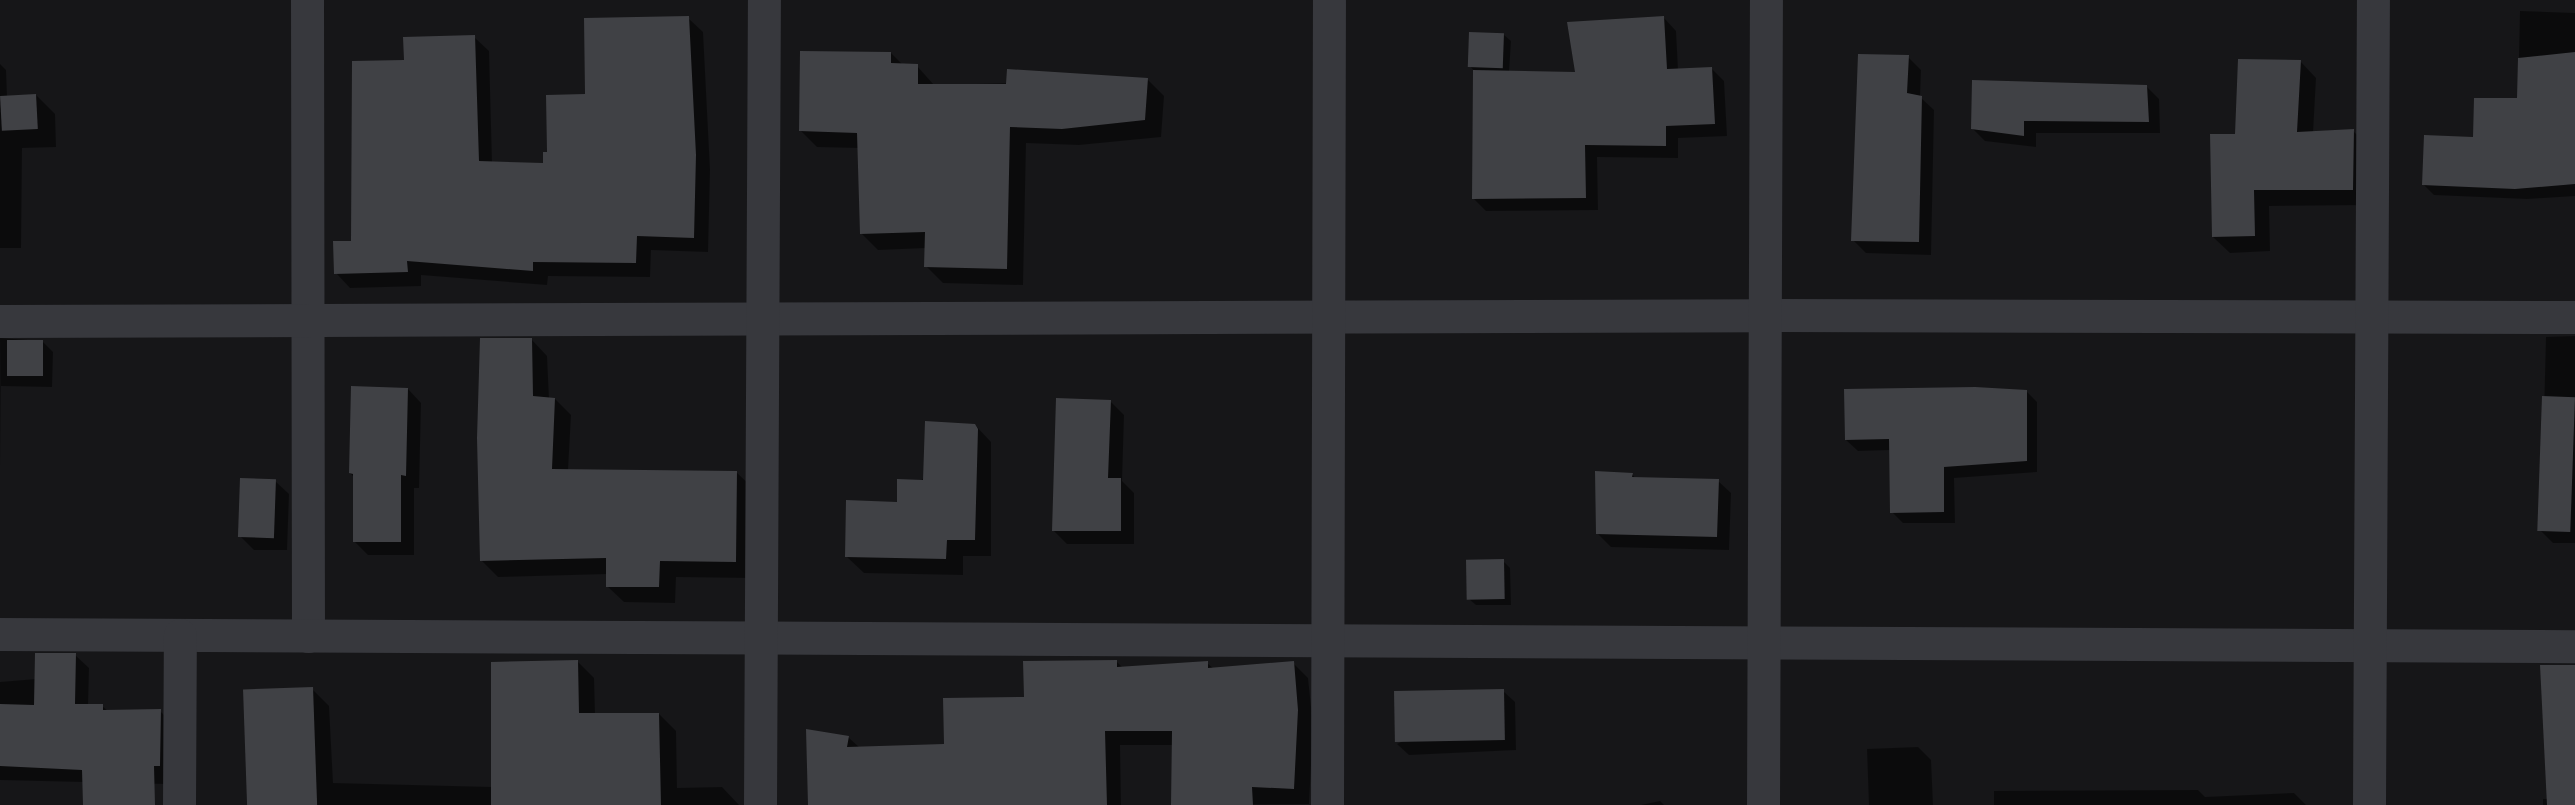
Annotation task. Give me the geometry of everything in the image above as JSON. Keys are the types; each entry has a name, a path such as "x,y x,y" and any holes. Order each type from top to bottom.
{"street":[{"path":"307,0 308,636"},
{"path":"760,805 764,0"},
{"path":"1327,805 1329,0"},
{"path":"1763,805 1767,0"},
{"path":"2369,805 2373,0"},
{"path":"0,321 1765,315 2575,317"},
{"path":"0,634 1327,642 2575,646"},
{"path":"179,805 180,635"}],"building":[{"path":"689,16 696,155 694,238 637,236 636,263 533,262 533,271 407,261 408,272 334,274 333,241 351,241 352,61 404,60 403,37 475,35 479,161 543,163 543,152 547,152 546,95 585,94 584,18"},
{"path":"1664,16 1667,69 1712,67 1715,124 1666,126 1666,146 1585,145 1586,198 1472,199 1473,70 1575,72 1567,22"},
{"path":"1469,32 1504,33 1503,68 1468,67"},
{"path":"800,51 891,52 891,63 918,64 918,84 1006,84 1007,69 1148,78 1145,120 1062,129 1010,127 1007,269 924,267 925,232 860,234 857,133 799,131"},
{"path":"2575,52 2575,184 2515,189 2422,185 2424,135 2473,137 2474,98 2517,98 2518,58"},
{"path":"1858,54 1909,55 1907,93 1922,96 1919,242 1851,241"},
{"path":"2238,59 2301,60 2297,132 2354,129 2353,190 2254,190 2255,236 2212,237 2210,134 2235,134"},
{"path":"1972,80 2147,85 2149,122 2024,121 2024,136 1971,129"},
{"path":"36,94 38,129 2,131 0,96"},
{"path":"480,338 532,338 533,396 555,398 552,469 737,471 736,562 660,561 659,587 606,587 606,558 480,561 477,438"},
{"path":"7,340 43,340 43,376 7,376"},
{"path":"351,386 408,388 406,476 401,475 401,542 353,542 353,474 349,473"},
{"path":"1975,387 2027,390 2027,461 1944,467 1944,512 1890,513 1889,439 1845,440 1844,389"},
{"path":"2542,396 2575,397 2570,532 2537,531"},
{"path":"1056,398 1111,400 1108,478 1121,478 1121,531 1052,531"},
{"path":"925,421 975,424 978,429 975,540 947,540 946,559 845,557 846,500 897,502 897,479 923,480"},
{"path":"1595,471 1633,473 1632,477 1719,479 1717,537 1596,534"},
{"path":"240,478 276,479 274,538 238,537"},
{"path":"1504,559 1505,599 1467,600 1466,560"},
{"path":"35,653 76,653 75,704 103,704 103,710 161,709 160,766 154,766 155,805 83,805 82,770 0,766 0,704 34,705"},
{"path":"578,660 579,713 659,713 661,805 491,805 491,662"},
{"path":"1117,660 1117,667 1208,661 1208,668 1294,661 1298,710 1294,789 1252,787 1253,805 1171,805 1172,731 1105,731 1107,805 808,805 806,729 849,736 847,747 944,744 943,698 1024,697 1023,661"},
{"path":"2540,665 2575,665 2575,805 2547,805"},
{"path":"313,687 317,805 247,805 243,689"},
{"path":"1504,689 1505,740 1395,742 1394,691"}]}
